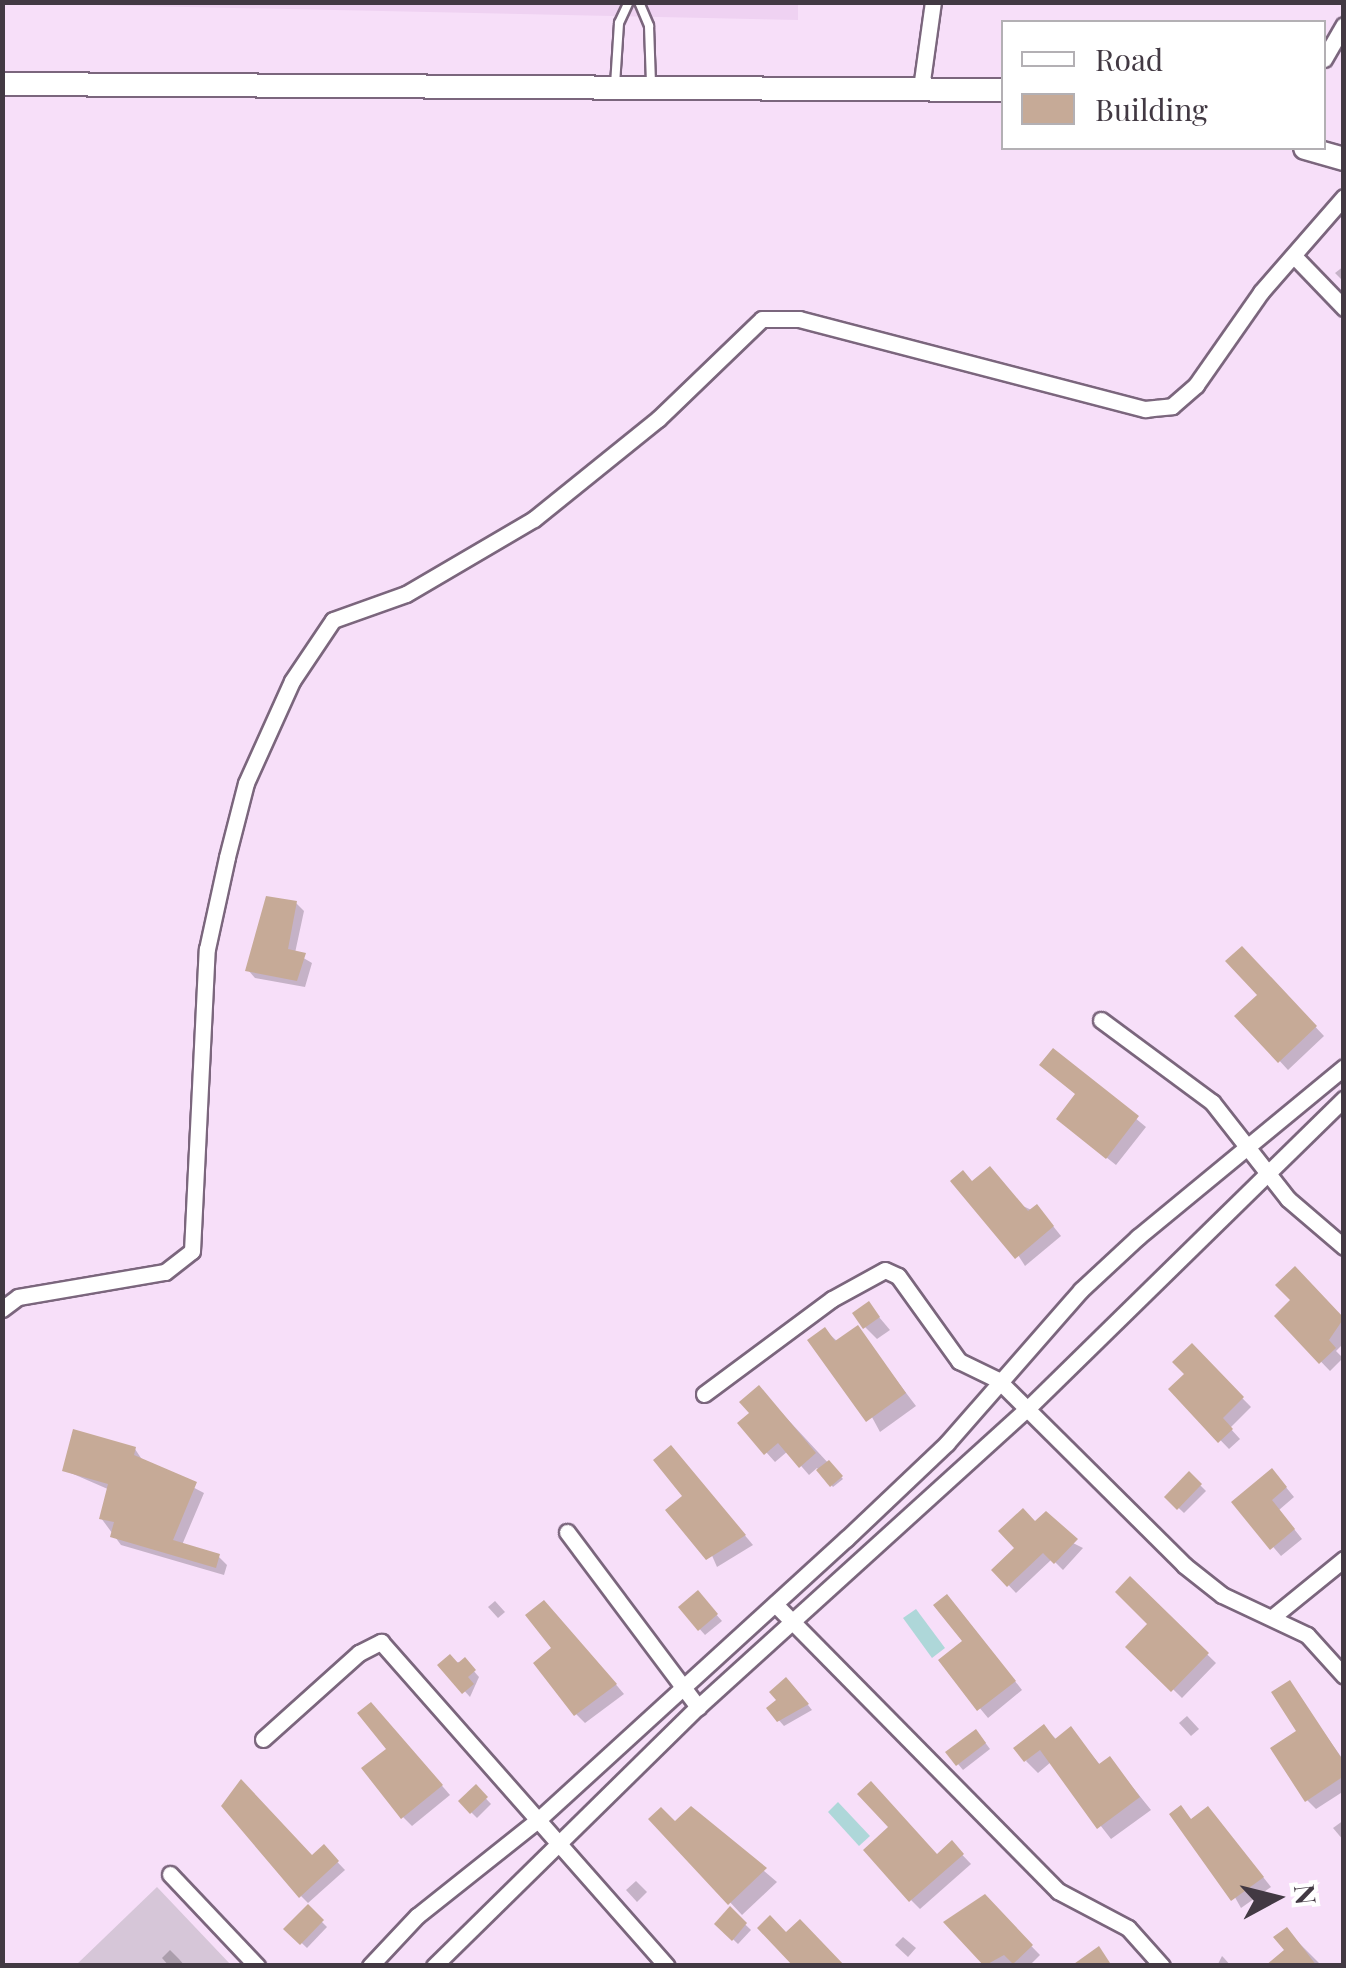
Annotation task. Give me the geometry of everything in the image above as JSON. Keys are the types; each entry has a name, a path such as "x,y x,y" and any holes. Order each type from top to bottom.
{"main road":[{"path":"2,84 1001,90"},
{"path":"1311,150 1344,159"}],"street":[{"path":"921,88 933,2"},
{"path":"1326,56 1344,25"},
{"path":"2,1309 18,1297 165,1272 192,1251 207,948 223,876 246,783 292,681 333,620 406,594 534,518 658,419 762,318 799,319 1021,380 1160,409 1183,400 1261,292 1296,257 1344,198"},
{"path":"1296,257 1344,308"},
{"path":"1102,1020 1212,1102 1268,1176 1344,1247"},
{"path":"370,1966 418,1916 540,1820 947,1443 998,1380 1123,1250 1251,1149 1344,1067"},
{"path":"434,1966 698,1707 1026,1410 1344,1099"},
{"path":"704,1394 832,1298 885,1270 898,1276 959,1360 998,1380 1184,1565 1243,1606 1274,1615 1318,1644 1344,1676"},
{"path":"567,1532 698,1707"},
{"path":"1274,1615 1344,1558"},
{"path":"775,1604 1058,1892 1128,1928 1162,1966"},
{"path":"264,1739 377,1641 667,1966"},
{"path":"170,1874 257,1966"}],"lane":[{"path":"614,88 618,23 628,2"},
{"path":"639,2 648,26 651,88"}],"shaded area":[{"path":"798,2 798,20 3,3"},
{"path":"916,1609 945,1648 932,1658 903,1618"},
{"path":"838,1802 870,1836 859,1846 828,1812"},
{"path":"157,1887 231,1965 76,1965"}],"building":[{"path":"266,896 297,901 288,949 306,953 297,981 245,971"},
{"path":"1242,946 1317,1026 1278,1063 1234,1016 1257,995 1225,961"},
{"path":"1053,1048 1139,1116 1106,1159 1056,1119 1075,1094 1039,1065"},
{"path":"990,1166 1028,1211 1037,1204 1054,1226 1015,1259 950,1181 963,1170 972,1181"},
{"path":"1295,1266 1344,1318 1329,1340 1336,1348 1319,1364 1274,1316 1290,1300 1275,1285"},
{"path":"869,1301 880,1317 863,1329 852,1313"},
{"path":"858,1325 906,1393 866,1422 807,1340 825,1327 835,1341"},
{"path":"1192,1343 1244,1397 1223,1418 1233,1429 1218,1443 1168,1389 1184,1374 1172,1362"},
{"path":"759,1385 816,1453 799,1468 778,1443 764,1455 737,1423 749,1413 739,1402"},
{"path":"73,1429 136,1447 134,1455 197,1482 173,1540 220,1554 216,1568 110,1537 114,1522 99,1519 108,1484 62,1471"},
{"path":"671,1445 746,1535 706,1560 665,1510 682,1496 653,1460"},
{"path":"829,1460 843,1476 830,1487 816,1470"},
{"path":"1272,1468 1287,1487 1272,1500 1295,1529 1270,1550 1231,1502"},
{"path":"1189,1471 1202,1484 1177,1510 1164,1497"},
{"path":"1023,1508 1035,1521 1046,1511 1078,1539 1054,1564 1043,1553 1007,1587 991,1570 1014,1548 998,1531"},
{"path":"1130,1576 1209,1653 1171,1692 1125,1647 1147,1624 1115,1592"},
{"path":"698,1590 718,1614 698,1631 678,1607"},
{"path":"947,1594 1016,1681 977,1711 938,1660 962,1641 933,1605"},
{"path":"544,1600 617,1684 574,1716 533,1663 551,1648 525,1615"},
{"path":"450,1654 458,1663 465,1657 476,1670 468,1677 474,1684 462,1694 437,1665"},
{"path":"786,1677 809,1704 777,1722 766,1708 776,1700 769,1692"},
{"path":"1290,1680 1344,1762 1344,1776 1305,1802 1270,1748 1296,1731 1271,1692"},
{"path":"371,1702 443,1785 401,1819 361,1768 386,1749 357,1713"},
{"path":"1044,1724 1055,1739 1071,1726 1099,1764 1110,1756 1140,1797 1097,1829 1040,1750 1024,1762 1013,1748"},
{"path":"976,1729 986,1743 956,1766 945,1752"},
{"path":"241,1779 312,1855 324,1844 339,1861 299,1898 221,1806"},
{"path":"871,1781 937,1854 952,1840 964,1854 909,1902 863,1850 888,1827 857,1794"},
{"path":"476,1784 488,1797 470,1814 458,1801"},
{"path":"1181,1805 1191,1819 1208,1806 1264,1877 1231,1901 1169,1814"},
{"path":"691,1806 767,1868 728,1905 648,1819 661,1807 675,1821"},
{"path":"985,1894 1033,1945 1013,1964 1004,1955 984,1966 943,1922"},
{"path":"308,1904 324,1920 300,1945 283,1929"},
{"path":"730,1906 747,1923 732,1941 714,1924"},
{"path":"770,1915 786,1932 800,1919 845,1966 793,1966 757,1928"},
{"path":"1287,1927 1317,1966 1265,1966 1284,1950 1273,1937"},
{"path":"1099,1946 1112,1966 1071,1966"}]}
